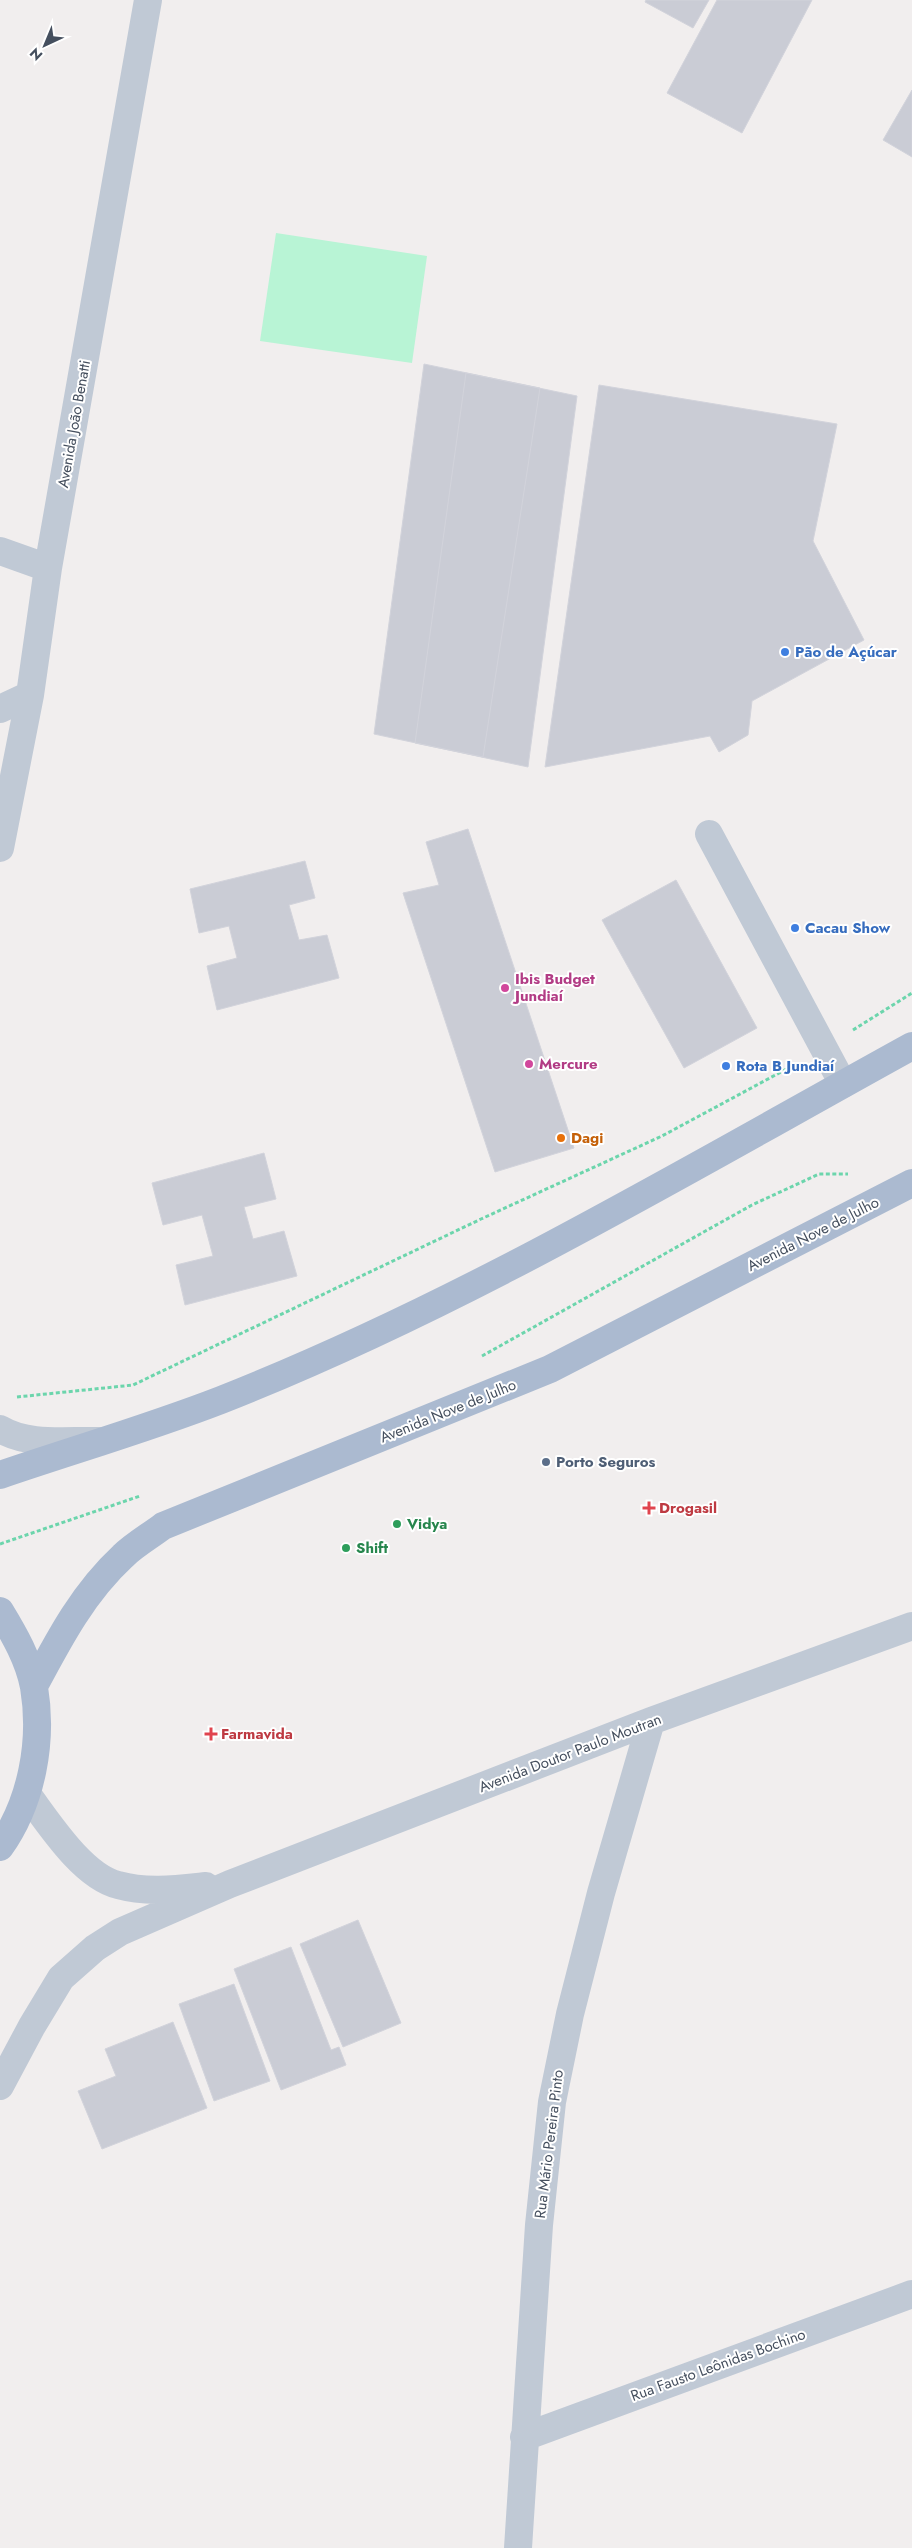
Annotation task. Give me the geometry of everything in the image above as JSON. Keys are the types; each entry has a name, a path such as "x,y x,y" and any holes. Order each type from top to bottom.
{"main road":[{"path":"0,1475 220,1400 359,1340 565,1240 912,1046"},
{"name":"Avenida Nove de Julho","path":"34,1686 82,1602 94,1587 124,1554 163,1526 550,1369 912,1183"},
{"path":"0,1611 17,1638 34,1686 37,1740 27,1794 11,1831 0,1847"}],"street":[{"name":"Avenida João Benatti","path":"0,848 30,695 48,568 148,0"},
{"path":"0,551 48,568"},
{"path":"0,709 30,695"},
{"path":"709,834 843,1084"},
{"path":"0,1429 8,1434 32,1440 102,1441"},
{"name":"Avenida Doutor Paulo Moutran","path":"230,1884 651,1721 912,1626"},
{"name":"Rua Mário Pereira Pinto","path":"518,2548 539,2225 552,2102 570,2014 596,1911 651,1721"},
{"path":"27,1794 58,1836 80,1859 95,1873 117,1885 155,1890 230,1884"},
{"path":"0,2086 32,2026 61,1978 95,1948 120,1932 230,1884"},
{"name":"Rua Fausto Leônidas Bochino","path":"524,2436 912,2294"}],"path":[{"path":"10,1398 133,1386 490,1215 662,1136 824,1048 912,993"},
{"path":"480,1357 752,1205 819,1174 856,1174"},
{"path":"0,1544 148,1493"}],"green space":[{"path":"276,233 427,256 412,363 260,341"}],"building":[{"path":"646,0 709,0 693,28 645,2"},
{"path":"717,0 812,0 742,133 667,93"},
{"path":"912,90 912,157 883,140"},
{"path":"424,364 577,396 528,767 374,734"},
{"path":"466,373 540,388 483,757 415,743"},
{"path":"599,385 837,424 813,541 864,640 752,701 748,735 719,752 710,736 545,767"},
{"path":"468,829 574,1148 495,1172 403,893 439,885 426,842"},
{"path":"305,861 315,898 289,905 299,940 327,935 339,978 217,1010 207,966 237,958 229,926 199,933 190,889"},
{"path":"676,880 757,1028 684,1068 602,920"},
{"path":"264,1153 276,1199 244,1207 253,1239 284,1231 297,1276 185,1305 176,1265 213,1256 202,1215 163,1225 152,1183"},
{"path":"358,1920 401,2023 343,2047 300,1944"},
{"path":"291,1947 331,2050 339,2047 346,2065 281,2090 234,1969"},
{"path":"234,1984 270,2081 214,2101 179,2004"},
{"path":"173,2022 207,2108 102,2149 78,2091 116,2076 105,2049"}],"place":[{"name":"Pão de Açúcar","path":"785,652"},
{"name":"Cacau Show","path":"795,928"},
{"name":"Ibis Budget Jundiaí","path":"505,988"},
{"name":"Mercure","path":"529,1064"},
{"name":"Rota B Jundiaí","path":"726,1066"},
{"name":"Dagi","path":"561,1138"},
{"name":"Porto Seguros","path":"546,1462"},
{"name":"Drogasil","path":"649,1508"},
{"name":"Vidya","path":"397,1524"},
{"name":"Shift","path":"346,1548"},
{"name":"Farmavida","path":"211,1734"}]}
